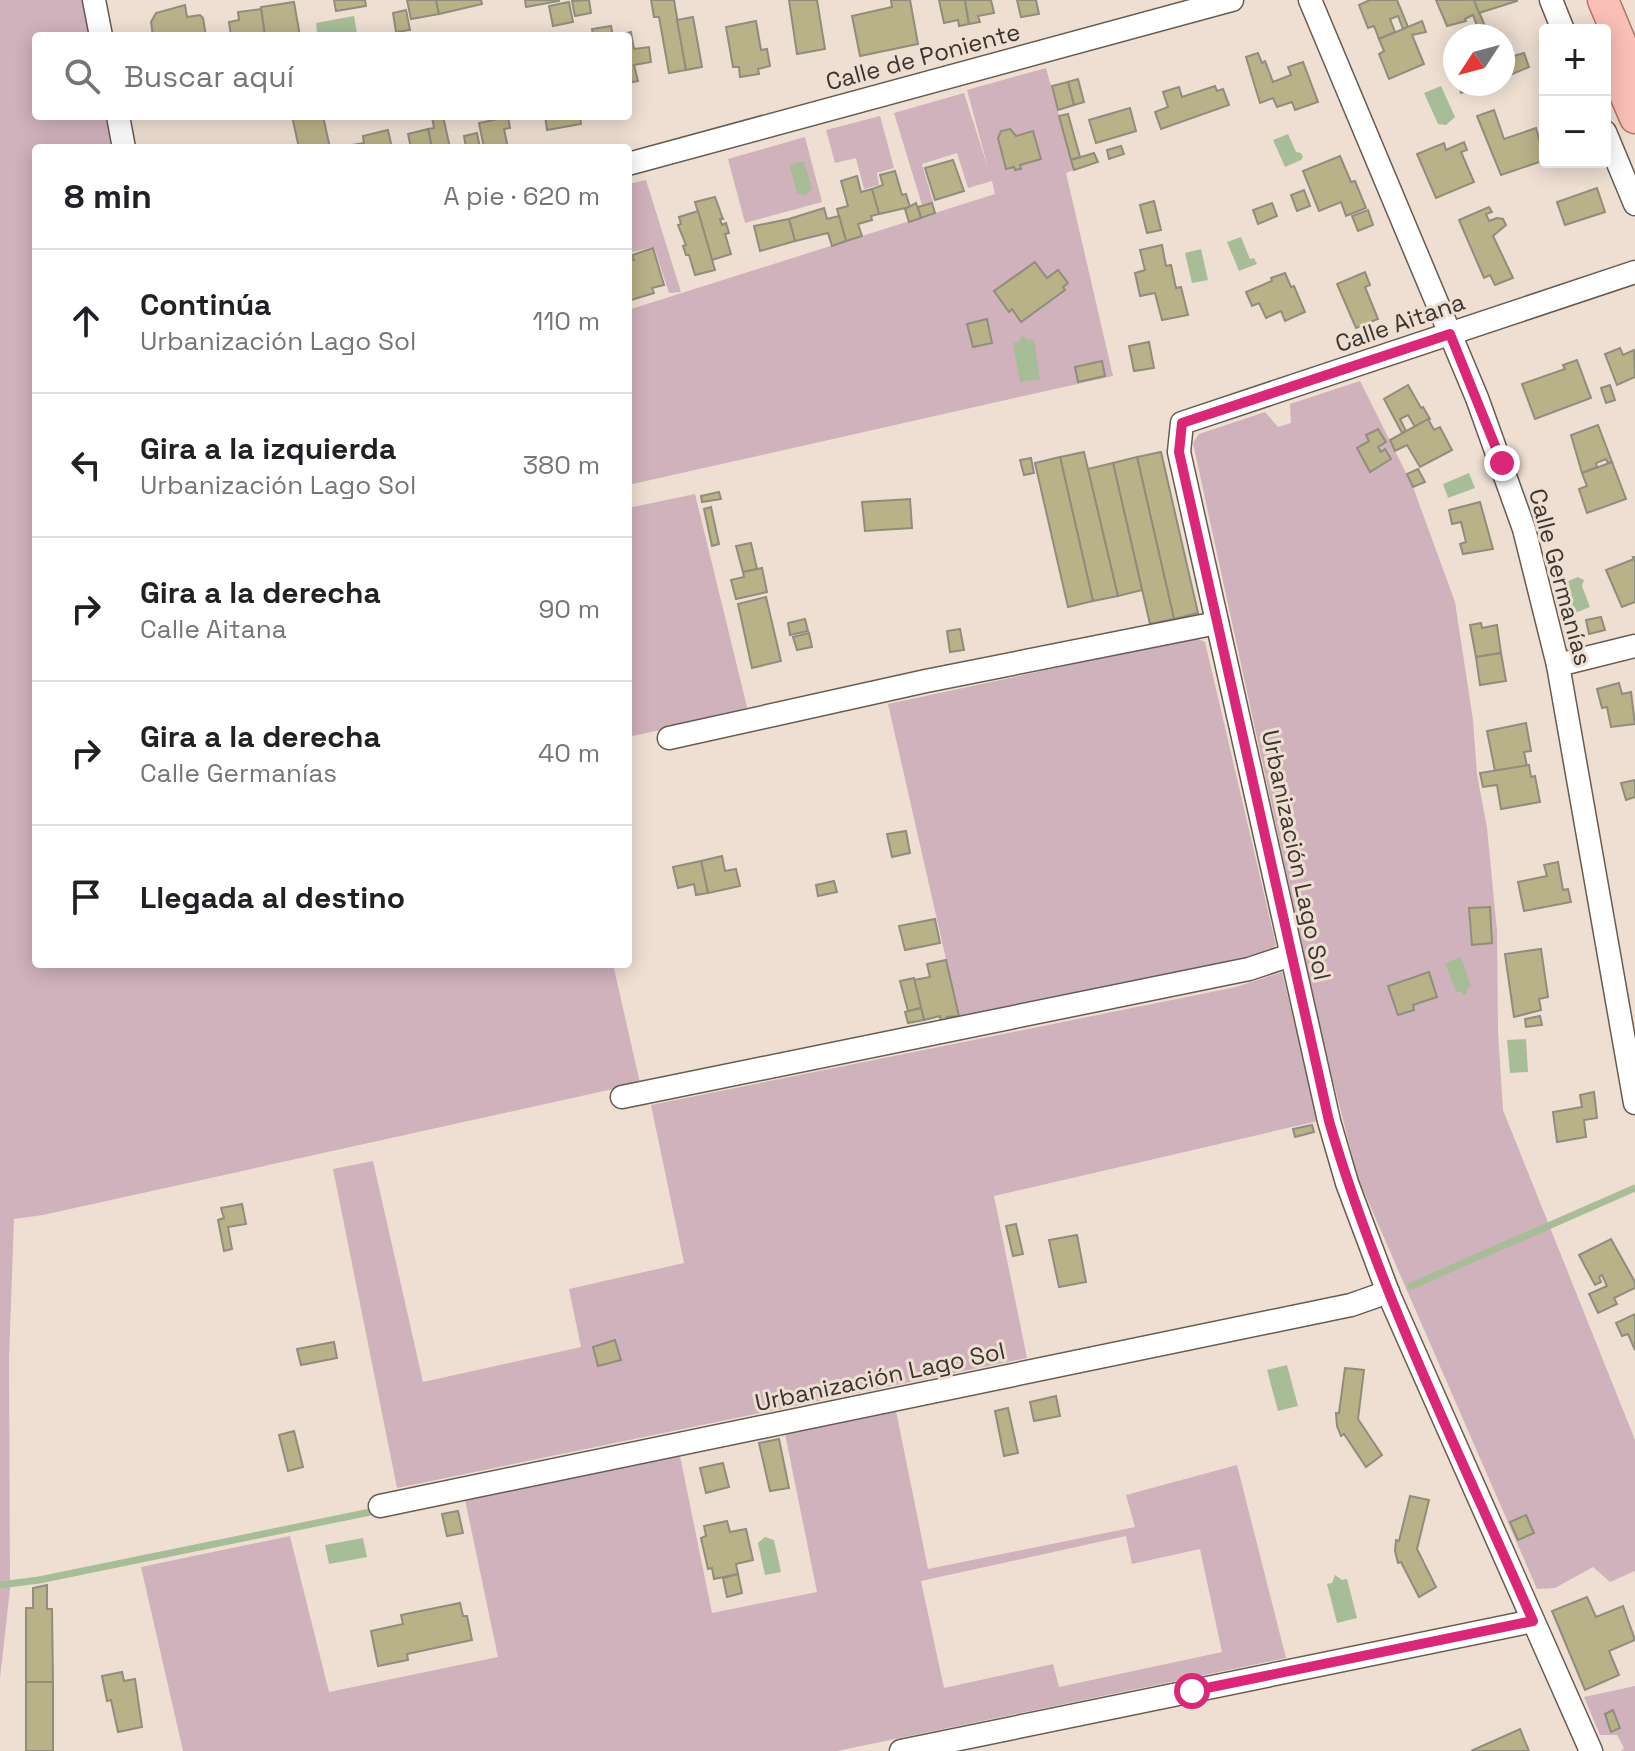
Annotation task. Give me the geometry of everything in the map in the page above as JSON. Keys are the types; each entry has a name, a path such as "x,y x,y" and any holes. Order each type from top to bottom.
{"main road":[{"path":"1586,0 1596,24"},
{"path":"1603,0 1635,77"},
{"path":"1611,60 1635,118"}],"street":[{"path":"94,0 100,32"},
{"name":"Calle de Poniente","path":"632,163 1232,0"},
{"name":"Calle Germanías","path":"1310,0 1450,334 1502,463 1524,529 1558,665 1635,1103"},
{"path":"1551,0 1561,24"},
{"path":"119,120 123,144"},
{"path":"1611,146 1635,204"},
{"name":"Calle Aitana","path":"1182,423 1635,272"},
{"name":"Urbanización Lago Sol","path":"1182,423 1179,452 1329,1121 1347,1183 1388,1292 1591,1751"},
{"path":"669,738 926,681 1217,623"},
{"path":"1558,665 1635,646"},
{"path":"622,1097 1235,972 1291,955"},
{"name":"Urbanización Lago Sol","path":"380,1506 1351,1305 1388,1292"},
{"path":"901,1751 1533,1621"}],"shaded area":[{"path":"0,0 85,0 91,32 32,32 32,120 110,120 115,144 32,144 32,968 614,968 640,1083 14,1219 9,1359 10,1589 0,1678"},
{"path":"354,16 357,32 317,32 316,23"},
{"path":"1046,68 1074,170 1066,173 1113,376 632,484 632,309 995,194 992,181 968,188 957,153 922,164 933,202 922,205 894,113 964,93 988,168 967,90"},
{"path":"1441,86 1455,117 1446,125 1438,124 1424,93"},
{"path":"880,116 894,168 877,173 879,185 864,189 856,158 835,163 826,130"},
{"path":"1288,134 1296,152 1303,157 1285,167 1273,140"},
{"path":"805,137 822,202 745,223 728,159"},
{"path":"804,161 812,189 805,196 797,193 789,165"},
{"path":"646,180 681,292 669,293 654,247 632,252 632,183"},
{"path":"1241,237 1250,259 1254,258 1257,264 1239,271 1227,242"},
{"path":"1201,249 1208,280 1192,283 1185,253"},
{"path":"1022,336 1028,340 1034,339 1040,379 1020,382 1013,343"},
{"path":"1360,381 1413,487 1455,602 1487,828 1497,931 1503,1110 1635,1440 1635,1571 1610,1582 1593,1567 1555,1588 1537,1589 1358,1178 1323,1042 1193,443 1199,434 1265,412 1278,427 1291,423 1290,404"},
{"path":"1469,473 1475,488 1448,498 1443,484"},
{"path":"695,494 748,711 632,736 632,507"},
{"path":"1578,577 1584,580 1582,586 1590,607 1575,613 1564,583"},
{"path":"1196,638 1205,642 1276,945 1268,952 960,1021 888,704"},
{"path":"1461,957 1471,987 1464,995 1456,992 1445,963"},
{"path":"1282,972 1318,1121 994,1196 1027,1358 397,1488 333,1169 373,1161 423,1382 581,1347 569,1289 684,1263 651,1105 1236,987"},
{"path":"1526,1039 1528,1072 1510,1073 1507,1040"},
{"path":"1287,1365 1298,1406 1278,1411 1267,1370"},
{"path":"896,1411 928,1569 1135,1527 1126,1495 1237,1465 1286,1658 837,1751 183,1751 141,1567 290,1536 329,1692 498,1657 465,1500 680,1456 712,1613 817,1592 785,1434","holes":["1126,1536 1132,1564 1200,1549 1222,1652 1059,1687 1053,1664 944,1688 921,1581"]},
{"path":"765,1537 774,1540 781,1572 765,1575 758,1543"},
{"path":"363,1538 367,1557 329,1564 325,1545"},
{"path":"1335,1575 1342,1580 1347,1579 1357,1618 1337,1623 1327,1584 1332,1583"},
{"path":"1635,1686 1635,1751 1621,1751 1624,1748 1617,1735 1600,1735 1584,1697"}],"building":[{"path":"334,0 365,0 366,6 336,11"},
{"path":"407,0 436,0 439,14 411,19"},
{"path":"436,0 481,0 482,4 439,14"},
{"path":"525,0 559,0 559,1 526,7"},
{"path":"589,0 591,13 575,16 572,1"},
{"path":"651,0 674,0 686,70 669,73 659,17 654,17"},
{"path":"789,0 817,0 825,49 797,54"},
{"path":"891,0 910,0 918,44 860,56 852,16 892,7"},
{"path":"939,0 965,0 969,24 959,26 958,20 944,23"},
{"path":"965,0 991,0 994,13 978,16 980,22 969,24"},
{"path":"1017,0 1036,0 1039,14 1021,17"},
{"path":"1370,0 1397,0 1408,27 1403,29 1398,16 1390,19 1395,32 1379,39 1374,26 1368,28 1359,5"},
{"path":"1436,0 1474,0 1484,24 1476,24 1473,15 1466,21 1446,24"},
{"path":"1474,0 1517,0 1517,1 1479,13"},
{"path":"294,2 299,32 264,32 261,7"},
{"path":"569,2 573,22 553,26 549,6"},
{"path":"185,5 187,17 200,15 203,18 205,32 152,32 151,22 156,13"},
{"path":"261,9 264,32 230,32 229,22 239,20 238,12"},
{"path":"406,10 410,30 396,32 393,13"},
{"path":"693,17 702,67 686,70 677,20"},
{"path":"756,21 761,50 767,49 770,66 758,69 759,74 740,77 739,67 733,67 726,27"},
{"path":"1422,21 1426,32 1412,35 1424,64 1389,79 1379,54 1384,51 1379,39"},
{"path":"611,26 612,32 592,32 592,29"},
{"path":"632,38 634,49 649,47 651,62 634,65 638,81 632,82"},
{"path":"1258,53 1262,63 1265,61 1273,82 1291,75 1288,67 1303,62 1318,102 1295,110 1292,102 1277,107 1273,98 1260,103 1246,57"},
{"path":"1524,53 1529,67 1515,73 1515,56"},
{"path":"1078,79 1084,102 1074,105 1068,82"},
{"path":"1068,82 1074,105 1058,110 1052,86"},
{"path":"1215,86 1217,91 1223,89 1229,105 1161,129 1155,112 1168,107 1163,92 1179,87 1182,97"},
{"path":"1130,108 1136,131 1096,143 1089,120"},
{"path":"1494,110 1504,139 1536,128 1539,162 1501,175 1477,116"},
{"path":"1068,114 1080,157 1071,160 1059,116"},
{"path":"293,120 324,120 329,144 298,144"},
{"path":"433,120 444,120 449,144 431,144 428,129 434,128"},
{"path":"509,120 510,128 504,129 507,144 483,144 479,123"},
{"path":"546,120 580,120 581,124 547,130"},
{"path":"428,129 431,144 410,144 408,134"},
{"path":"1010,129 1016,136 1033,131 1041,159 1020,165 1021,169 1006,169 998,138 1001,131"},
{"path":"388,130 391,144 358,144 364,143 363,136"},
{"path":"477,133 479,144 465,144 464,136"},
{"path":"1464,142 1467,150 1461,152 1474,182 1436,198 1417,154 1444,143 1446,150"},
{"path":"1121,146 1124,154 1109,159 1107,150"},
{"path":"1094,153 1098,162 1074,170 1071,160"},
{"path":"1340,156 1366,208 1346,216 1341,202 1319,211 1303,171"},
{"path":"953,160 964,191 935,200 925,168"},
{"path":"895,171 902,195 906,194 910,207 879,214 872,189 883,185 880,175"},
{"path":"857,176 861,192 872,189 879,214 871,216 872,220 858,224 862,236 846,241 837,209 848,206 841,181"},
{"path":"1597,188 1605,212 1565,225 1557,202"},
{"path":"1304,190 1310,206 1297,211 1291,195"},
{"path":"715,197 723,219 720,219 722,225 726,223 729,233 725,234 731,254 712,260 695,202"},
{"path":"1154,201 1161,230 1147,233 1140,205"},
{"path":"916,203 921,218 909,222 905,209"},
{"path":"932,203 935,213 921,218 918,207"},
{"path":"1272,203 1277,216 1258,224 1253,210"},
{"path":"1489,207 1492,212 1486,214 1489,221 1503,219 1506,225 1493,236 1513,278 1495,285 1490,275 1484,278 1459,220"},
{"path":"824,208 827,219 839,216 846,241 832,246 828,233 795,241 789,219"},
{"path":"1368,210 1373,225 1358,231 1352,216"},
{"path":"698,211 715,270 695,275 678,225 681,224 679,217"},
{"path":"789,219 795,241 760,251 754,226"},
{"path":"1162,245 1166,266 1171,265 1176,288 1181,287 1188,315 1162,320 1155,293 1140,296 1135,273 1145,270 1140,250"},
{"path":"653,248 664,285 652,288 654,293 632,300 634,260 632,255"},
{"path":"1035,262 1047,278 1058,270 1068,283 1063,287 1065,290 1021,322 1012,309 1009,312 994,291"},
{"path":"1365,272 1370,285 1365,287 1378,319 1356,328 1337,284"},
{"path":"1285,273 1305,312 1285,321 1281,311 1266,318 1259,303 1252,306 1246,292"},
{"path":"987,319 992,343 973,347 967,324"},
{"path":"1149,342 1154,368 1134,371 1129,346"},
{"path":"1620,348 1623,355 1634,350 1635,377 1617,385 1605,354"},
{"path":"1577,360 1591,398 1535,419 1522,384 1565,369 1563,365"},
{"path":"1102,361 1105,376 1078,382 1075,367"},
{"path":"1408,385 1430,419 1415,427 1408,415 1400,419 1406,431 1402,433 1384,399"},
{"path":"1610,385 1615,400 1606,403 1601,388"},
{"path":"1428,419 1434,430 1440,427 1452,450 1420,467 1407,445 1395,451 1390,440"},
{"path":"1598,425 1612,462 1608,463 1606,459 1582,473 1571,435"},
{"path":"1378,429 1386,442 1378,447 1381,452 1385,449 1391,459 1370,472 1357,448 1369,441 1366,435"},
{"path":"1084,452 1118,596 1093,601 1060,457"},
{"path":"1161,452 1198,613 1174,619 1137,457"},
{"path":"1060,457 1093,601 1068,607 1035,463"},
{"path":"1137,457 1174,619 1150,624 1113,463"},
{"path":"1031,458 1034,473 1024,475 1020,460"},
{"path":"1612,462 1626,499 1587,513 1579,489 1587,486 1582,473"},
{"path":"1113,463 1142,590 1118,596 1088,469"},
{"path":"1418,469 1425,482 1413,487 1407,474"},
{"path":"719,492 721,499 702,502 701,496"},
{"path":"910,499 912,528 865,531 862,502"},
{"path":"1480,502 1493,549 1463,554 1460,544 1466,542 1461,522 1452,524 1449,510"},
{"path":"711,507 719,544 712,546 704,509"},
{"path":"751,543 757,569 743,572 736,546"},
{"path":"1633,557 1635,602 1622,607 1606,570"},
{"path":"762,568 767,592 736,599 731,580 744,577 743,572"},
{"path":"766,597 781,661 752,668 738,604"},
{"path":"1601,617 1605,630 1589,634 1586,620"},
{"path":"805,619 808,631 790,635 788,623"},
{"path":"1481,623 1482,628 1497,625 1501,653 1476,657 1470,625"},
{"path":"960,629 964,650 950,652 947,631"},
{"path":"809,633 812,647 797,650 793,637"},
{"path":"1501,653 1506,681 1480,685 1476,657"},
{"path":"1619,683 1622,694 1631,692 1635,724 1611,727 1607,707 1602,708 1597,689"},
{"path":"1526,723 1531,751 1524,752 1527,766 1495,771 1487,731"},
{"path":"1529,765 1531,777 1535,776 1540,802 1501,809 1497,785 1483,787 1480,773"},
{"path":"1635,780 1635,797 1626,800 1621,783"},
{"path":"906,831 910,853 892,857 887,834"},
{"path":"722,856 725,871 736,869 740,886 708,893 701,861"},
{"path":"701,861 708,893 696,895 694,884 678,888 673,867"},
{"path":"1558,862 1563,890 1568,889 1571,902 1524,911 1518,882 1547,876 1544,865"},
{"path":"834,881 837,892 818,896 816,885"},
{"path":"1490,907 1492,943 1472,945 1469,908"},
{"path":"935,919 940,943 905,950 899,926"},
{"path":"1541,949 1548,997 1539,999 1541,1010 1514,1017 1505,954"},
{"path":"946,960 959,1016 947,1017 948,1020 941,1022 940,1016 924,1020 914,980 930,977 927,964"},
{"path":"1429,972 1437,997 1413,1005 1414,1010 1398,1015 1388,986"},
{"path":"914,978 921,1008 908,1011 900,981"},
{"path":"921,1008 924,1020 908,1023 905,1012"},
{"path":"1540,1016 1542,1025 1526,1027 1525,1019"},
{"path":"1594,1092 1597,1118 1584,1120 1586,1137 1557,1142 1553,1112 1582,1107 1580,1095"},
{"path":"1312,1125 1314,1132 1295,1137 1293,1129"},
{"path":"242,1204 246,1224 228,1227 232,1249 224,1251 218,1220 224,1218 221,1208"},
{"path":"1016,1224 1023,1254 1013,1256 1006,1226"},
{"path":"1077,1235 1086,1282 1059,1287 1049,1240"},
{"path":"1611,1239 1635,1282 1635,1288 1614,1298 1617,1304 1598,1313 1589,1294 1607,1286 1602,1275 1599,1277 1601,1282 1595,1285 1579,1255"},
{"path":"1635,1314 1635,1350 1628,1334 1622,1336 1616,1323"},
{"path":"615,1340 621,1360 598,1366 593,1347"},
{"path":"334,1342 337,1358 301,1365 297,1349"},
{"path":"1345,1368 1364,1370 1358,1419 1382,1455 1366,1467 1344,1434 1341,1436 1337,1426 1336,1413 1339,1413"},
{"path":"1056,1396 1060,1416 1034,1421 1030,1402"},
{"path":"1008,1408 1018,1453 1004,1456 995,1411"},
{"path":"294,1431 303,1467 288,1471 279,1435"},
{"path":"779,1439 789,1488 770,1491 759,1443"},
{"path":"723,1463 729,1487 706,1493 700,1468"},
{"path":"1410,1496 1429,1500 1417,1549 1436,1587 1419,1597 1401,1562 1398,1563 1395,1551"},
{"path":"458,1511 463,1533 447,1536 442,1514"},
{"path":"1526,1515 1534,1533 1518,1540 1510,1522"},
{"path":"727,1521 730,1532 746,1529 753,1560 736,1564 738,1574 714,1579 712,1568 708,1569 701,1538 706,1536 704,1526"},
{"path":"738,1574 742,1593 727,1597 723,1578"},
{"path":"47,1585 47,1609 52,1609 53,1682 26,1682 26,1608 33,1608 33,1588"},
{"path":"1587,1597 1596,1617 1623,1606 1635,1640 1609,1651 1619,1675 1585,1690 1552,1611"},
{"path":"460,1603 463,1616 467,1616 472,1640 407,1654 408,1660 378,1666 371,1631 403,1624 401,1615"},
{"path":"122,1672 124,1681 135,1679 142,1727 118,1732 102,1676"},
{"path":"26,1682 53,1682 53,1751 26,1751"},
{"path":"1613,1710 1620,1728 1611,1732 1605,1714"},
{"path":"1520,1729 1529,1751 1471,1751"}],"waterway":[{"path":"1411,1286 1635,1188"},
{"path":"0,1585 39,1580 380,1510"}],"route":[{"path":"1192,1691 1533,1621 1389,1295 1347,1183 1329,1121 1179,452 1182,423 1450,334 1502,463"}]}
